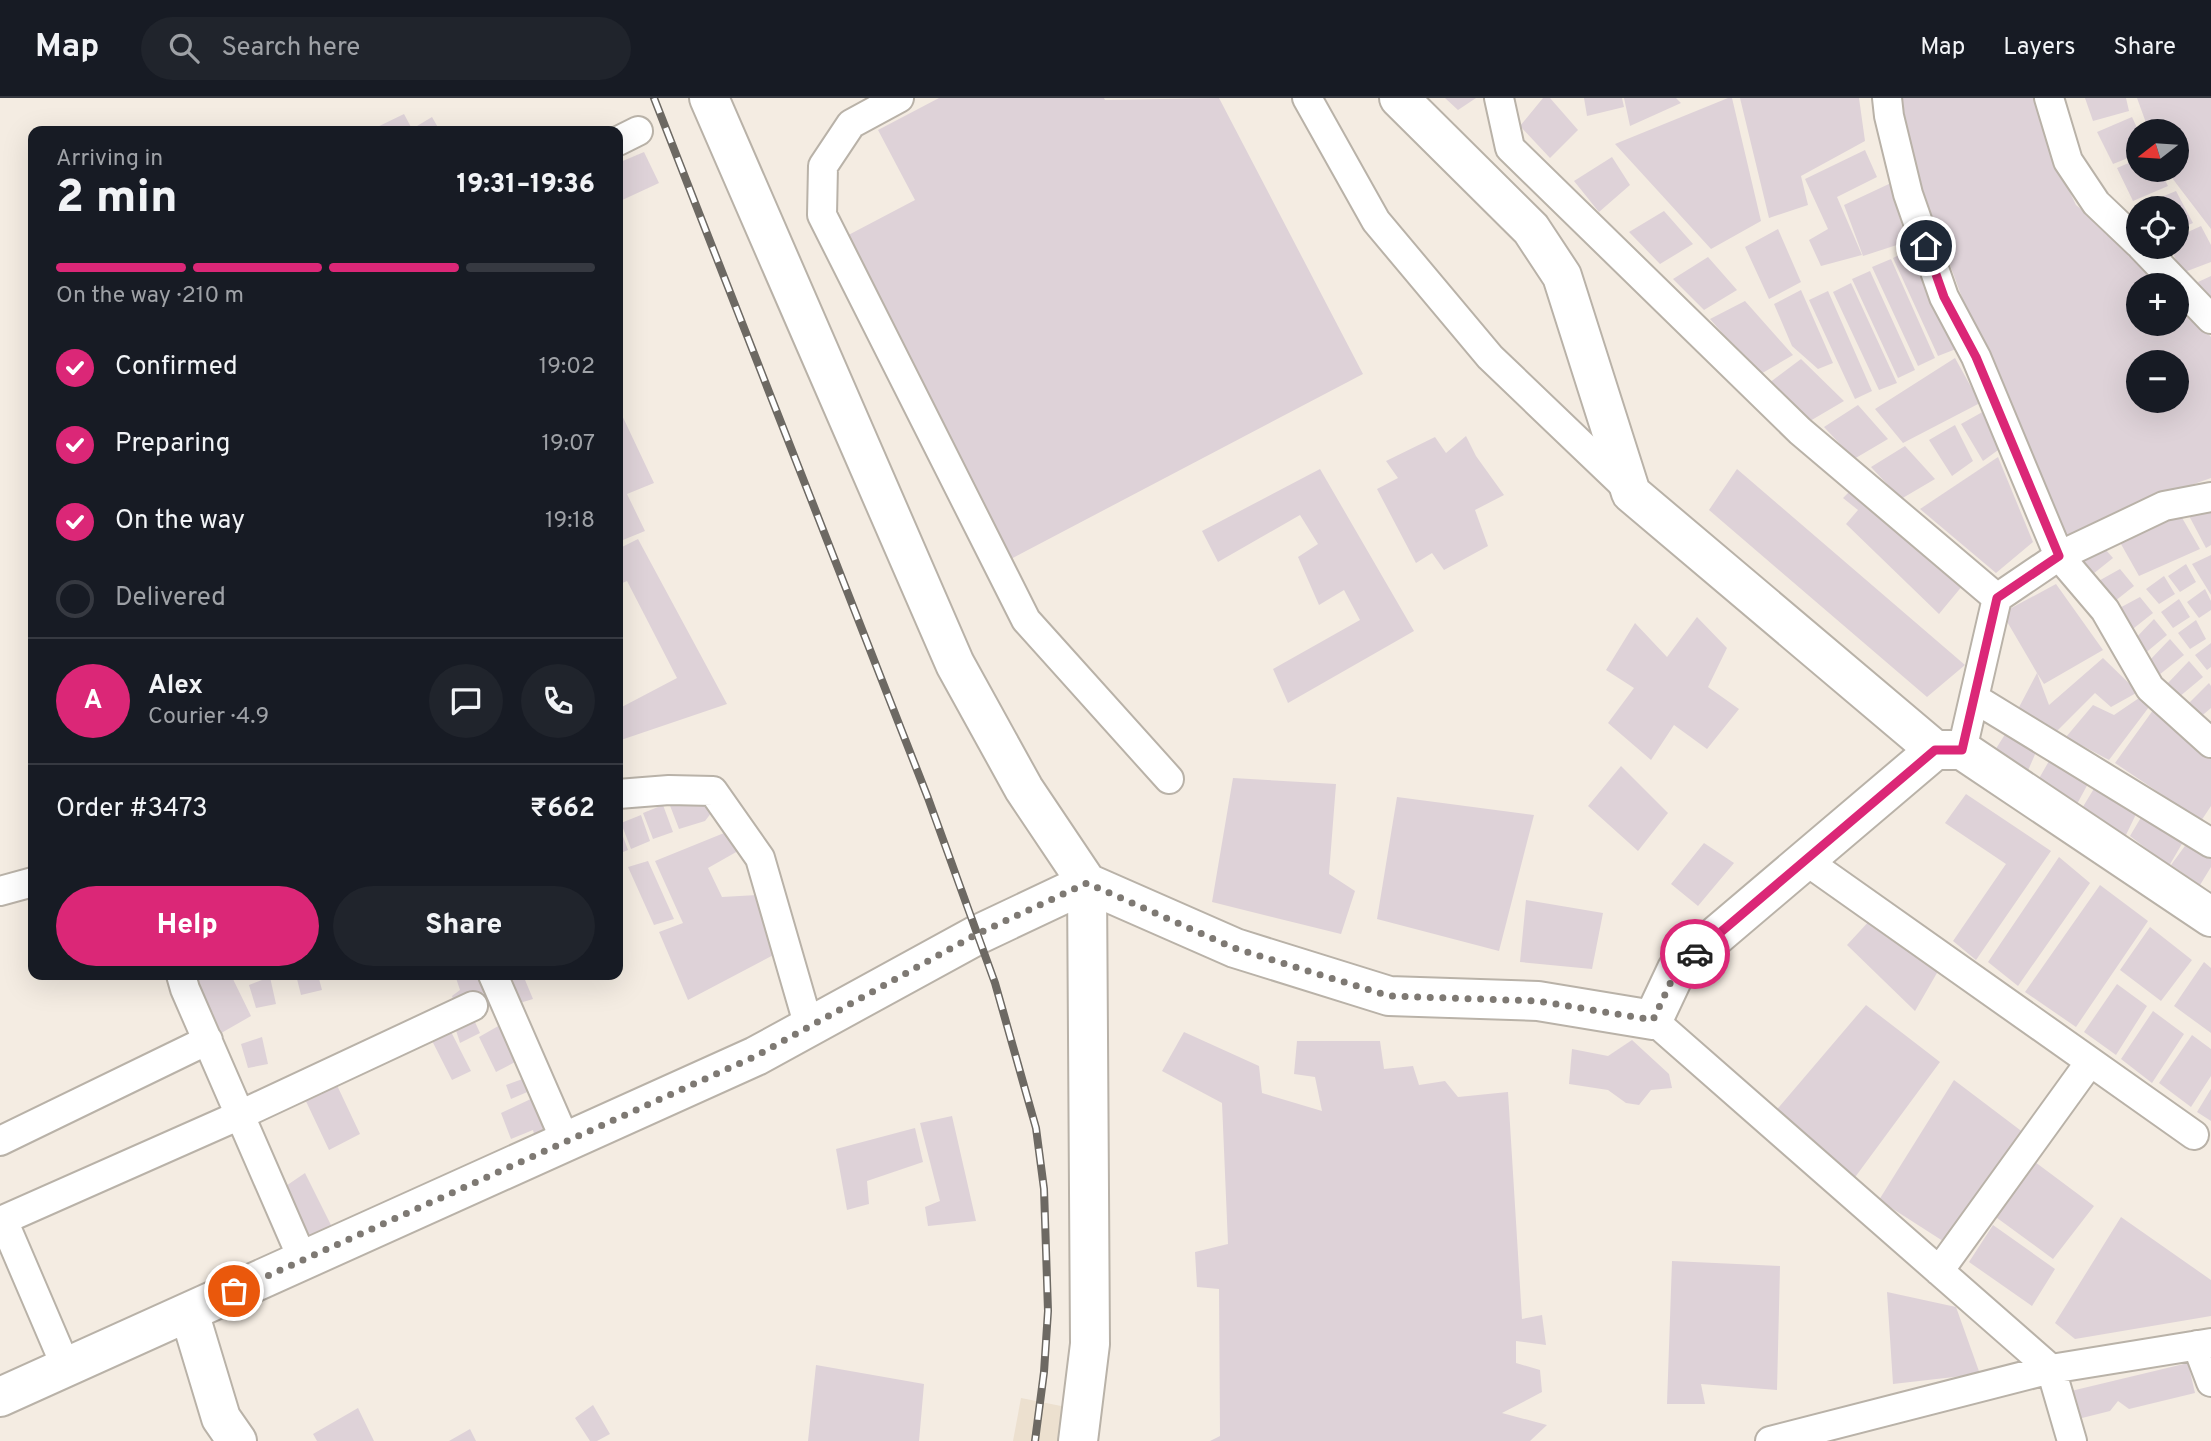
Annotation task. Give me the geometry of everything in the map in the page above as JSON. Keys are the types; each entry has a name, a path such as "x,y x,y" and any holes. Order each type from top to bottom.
{"main road":[{"path":"709,98 955,664 1024,789 1087,883 1234,948 1389,996 1538,1001 1653,1020 1677,969 1805,860 1948,750"},
{"path":"1399,98 1531,229 1562,276 1631,492 1948,750 2211,917"},
{"path":"0,1397 756,1056 977,934 1087,883"},
{"path":"1078,1441 1090,1344 1087,883"},
{"path":"189,1312 221,1418 237,1441"}],"street":[{"path":"899,98 851,124 823,166 822,215 1026,620 1169,779"},
{"path":"1307,98 1376,221 1490,357 1631,492"},
{"path":"1499,98 1510,148 1800,431 1997,598"},
{"path":"1887,98 1908,194 1944,297 1976,357 2059,556 2105,610 2150,688 2207,733"},
{"path":"2049,98 2068,161 2096,203 2126,232"},
{"path":"2153,259 2211,319"},
{"path":"1948,750 1974,698 1997,598 2059,556 2164,506 2211,497"},
{"path":"1974,698 2211,843"},
{"path":"623,794 669,790 712,791 760,858 809,1027"},
{"path":"1805,860 2194,1135"},
{"path":"0,891 28,883"},
{"path":"183,980 303,1260"},
{"path":"495,980 566,1142"},
{"path":"66,1367 1,1221 240,1115 473,1006"},
{"path":"1653,1020 2052,1369 2073,1441"},
{"path":"0,1141 208,1041"},
{"path":"1939,1271 2090,1062"},
{"path":"1770,1441 2052,1369 2204,1344 2211,1382"}],"shaded area":[{"path":"1021,1398 1066,1407 1061,1441 1013,1441"}],"building":[{"path":"939,98 1219,98 1363,374 1005,562 837,241 915,200 878,130"},
{"path":"1445,98 1476,98 1458,110"},
{"path":"1543,98 1550,98 1578,130 1550,158 1520,126"},
{"path":"1584,98 1622,98 1624,107 1587,116"},
{"path":"1624,98 1676,98 1681,103 1630,126"},
{"path":"1732,98 1761,221 1711,249 1615,144"},
{"path":"1740,98 1859,98 1865,141 1801,176 1808,205 1769,218"},
{"path":"1897,98 2036,98 2060,172 2076,205 2126,246 2126,259 2140,259 2153,273 2126,273 2126,336 2189,336 2189,313 2211,337 2211,478 2166,494 2062,540 1964,303 1899,126"},
{"path":"2085,98 2126,98 2129,111 2093,121"},
{"path":"2137,98 2211,98 2211,229 2189,200 2189,196 2186,196 2175,182 2189,182 2189,119 2145,119"},
{"path":"404,114 410,126 379,126"},
{"path":"432,117 437,126 417,126"},
{"path":"2126,120 2126,159 2113,164 2097,132"},
{"path":"1865,150 1877,177 1837,197 1862,255 1821,266 1809,240 1828,229 1805,179"},
{"path":"644,152 659,183 623,200 623,161"},
{"path":"1612,157 1630,185 1599,212 1574,181"},
{"path":"2126,164 2126,182 2166,182 2168,186 2145,196 2131,196 2117,168"},
{"path":"1891,183 1906,242 1863,256 1844,205"},
{"path":"2176,191 2179,196 2164,196"},
{"path":"1664,211 1693,244 1660,264 1629,232"},
{"path":"2201,226 2211,245 2211,262 2182,273 2176,259 2189,259 2189,232"},
{"path":"1778,229 1801,282 1769,299 1745,247"},
{"path":"1911,249 1956,349 1938,356 1893,258"},
{"path":"1708,257 1737,290 1704,310 1673,279"},
{"path":"1891,259 1935,358 1918,366 1872,267"},
{"path":"1870,271 1915,370 1898,378 1852,279"},
{"path":"2211,276 2211,309 2198,282"},
{"path":"1851,283 1897,383 1879,390 1833,292"},
{"path":"1801,290 1833,363 1818,369 1792,346 1774,304"},
{"path":"1828,291 1872,391 1855,399 1809,300"},
{"path":"1745,301 1793,355 1759,375 1710,319"},
{"path":"1955,358 1980,403 1903,443 1875,409"},
{"path":"1801,359 1844,401 1810,421 1769,383"},
{"path":"1858,405 1888,439 1854,459 1824,427"},
{"path":"1986,410 2005,445 1983,461 1961,424"},
{"path":"623,417 654,483 627,494 645,531 623,540"},
{"path":"1955,425 1973,461 1952,476 1929,440"},
{"path":"1466,436 1476,456 1504,495 1475,510 1488,546 1444,570 1432,553 1416,563 1377,489 1398,478 1386,461 1435,437 1446,453"},
{"path":"1905,446 1935,479 1901,499 1871,467"},
{"path":"1998,457 2033,542 1996,573 1920,509"},
{"path":"1320,469 1414,631 1288,703 1273,669 1360,620 1344,590 1319,605 1298,557 1318,544 1300,515 1218,562 1202,531"},
{"path":"1737,469 1965,665 1927,697 1709,510"},
{"path":"1855,486 1963,585 1939,614 1846,524 1858,510 1843,498"},
{"path":"2211,505 2211,545 2206,548 2187,512"},
{"path":"2177,509 2200,549 2139,576 2117,537"},
{"path":"638,539 727,704 623,739 623,706 677,678 627,581 623,583 623,546"},
{"path":"2099,542 2113,558 2088,578 2074,557"},
{"path":"2211,555 2211,595 2192,564"},
{"path":"2186,564 2196,582 2180,592 2168,576"},
{"path":"2120,569 2134,586 2110,605 2095,583"},
{"path":"2164,576 2175,594 2159,604 2146,589"},
{"path":"2056,584 2103,650 2044,684 2002,613"},
{"path":"2205,589 2211,601 2211,610 2199,618 2187,602"},
{"path":"2140,597 2153,613 2129,632 2114,611"},
{"path":"2179,599 2190,617 2173,628 2161,612"},
{"path":"1697,617 1727,648 1708,687 1739,709 1707,749 1674,725 1651,760 1608,723 1634,688 1606,670 1635,623 1667,657"},
{"path":"2154,619 2167,635 2143,655 2132,642"},
{"path":"2196,620 2206,639 2190,649 2178,633"},
{"path":"2170,639 2184,655 2159,675 2148,662"},
{"path":"2211,643 2211,667 2207,670 2195,655"},
{"path":"2103,658 2138,692 2111,707 2095,693 2056,732 2017,711 2037,673 2049,705"},
{"path":"2189,661 2203,677 2179,697 2167,684"},
{"path":"2209,683 2211,708 2198,719 2186,706"},
{"path":"2142,696 2149,707 2109,760 2066,737 2093,705 2114,715"},
{"path":"2156,706 2211,754 2211,806 2201,821 2115,763"},
{"path":"2009,728 2037,750 2026,775 1992,755"},
{"path":"2053,754 2090,780 2077,804 2037,782"},
{"path":"1621,766 1668,813 1638,851 1588,806"},
{"path":"1233,778 1336,784 1329,874 1355,891 1341,934 1212,902"},
{"path":"2098,782 2139,808 2125,837 2081,810"},
{"path":"1966,794 2051,851 1976,960 1953,941 2006,864 1945,823"},
{"path":"691,795 715,808 705,821 679,829 669,803"},
{"path":"1397,797 1534,815 1499,951 1377,919"},
{"path":"663,805 673,832 653,839 643,813"},
{"path":"2146,809 2186,837 2169,866 2130,836"},
{"path":"641,815 650,841 631,849 623,822"},
{"path":"729,831 738,851 708,868 722,897 757,895 781,951 688,1000 659,932 683,923 655,861"},
{"path":"623,836 628,850 623,852"},
{"path":"2190,839 2211,854 2211,867 2200,885 2171,865"},
{"path":"1704,843 1734,863 1698,906 1671,884"},
{"path":"2059,857 2090,883 2018,986 1988,962"},
{"path":"648,861 674,919 654,925 628,867"},
{"path":"2100,885 2148,921 2076,1027 2025,992"},
{"path":"1526,900 1603,913 1592,969 1520,962"},
{"path":"1871,919 1941,966 1915,1011 1847,945"},
{"path":"2150,927 2192,960 2161,1001 2120,970"},
{"path":"2204,962 2211,968 2211,1033 2174,1006"},
{"path":"233,980 251,1016 216,1036 190,981"},
{"path":"271,980 276,1004 256,1008 249,985"},
{"path":"297,980 319,980 322,990 301,995"},
{"path":"457,980 483,980 488,991 456,1009 452,996 460,990"},
{"path":"503,980 525,980 533,999 513,1005"},
{"path":"2117,984 2147,1006 2116,1055 2084,1032"},
{"path":"1866,1005 1940,1062 1853,1180 1773,1114"},
{"path":"470,1011 480,1033 460,1043 453,1021"},
{"path":"2153,1011 2184,1034 2152,1083 2121,1059"},
{"path":"446,1022 471,1071 452,1080 427,1031"},
{"path":"500,1025 515,1062 496,1072 479,1037"},
{"path":"1184,1032 1259,1066 1262,1093 1322,1111 1315,1077 1294,1074 1297,1041 1380,1041 1384,1069 1413,1066 1419,1085 1445,1081 1458,1097 1508,1092 1522,1319 1542,1315 1546,1345 1516,1341 1516,1363 1540,1370 1542,1392 1502,1413 1547,1425 1530,1441 1210,1441 1220,1436 1219,1289 1197,1287 1195,1252 1228,1244 1222,1103 1162,1071"},
{"path":"2192,1035 2211,1049 2211,1076 2191,1107 2159,1083"},
{"path":"262,1037 268,1064 248,1068 241,1044"},
{"path":"1632,1040 1669,1074 1672,1088 1651,1090 1639,1105 1626,1103 1608,1090 1569,1084 1572,1049 1608,1056"},
{"path":"528,1077 532,1090 511,1099 506,1085"},
{"path":"334,1079 360,1134 329,1150 303,1095"},
{"path":"1954,1080 2024,1133 1946,1243 1879,1200"},
{"path":"2211,1089 2211,1121 2197,1112"},
{"path":"535,1097 548,1134 535,1138 533,1130 511,1139 501,1113"},
{"path":"952,1116 976,1221 928,1226 925,1207 940,1201 920,1123"},
{"path":"915,1128 923,1162 867,1181 869,1204 847,1210 836,1149"},
{"path":"2031,1159 2094,1206 2053,1259 1993,1215"},
{"path":"305,1173 333,1229 311,1240 283,1188"},
{"path":"2121,1217 2211,1280 2211,1316 2075,1339 2055,1323"},
{"path":"1993,1225 2055,1269 2032,1306 1969,1262"},
{"path":"1672,1261 1780,1266 1777,1390 1701,1384 1705,1404 1667,1404"},
{"path":"1887,1292 1956,1307 1980,1374 1893,1384"},
{"path":"2188,1363 2195,1393 2129,1409 2118,1401 2110,1411 2078,1419 2071,1391"},
{"path":"816,1365 924,1384 919,1441 808,1441"},
{"path":"593,1405 610,1434 597,1441 590,1441 575,1418"},
{"path":"358,1408 374,1441 317,1441 313,1434"},
{"path":"470,1429 476,1441 449,1441"}],"railway":[{"path":"654,98 928,798 995,983 1036,1128 1044,1189 1048,1311 1035,1441"}],"way so far":[{"path":"234,1291 756,1056 977,934 1087,883 1234,948 1389,996 1538,1001 1653,1020 1677,969 1695,954"}],"route":[{"path":"1695,954 1935,750 1962,750 1997,598 2059,556 1976,357 1944,297 1926,246"}]}
